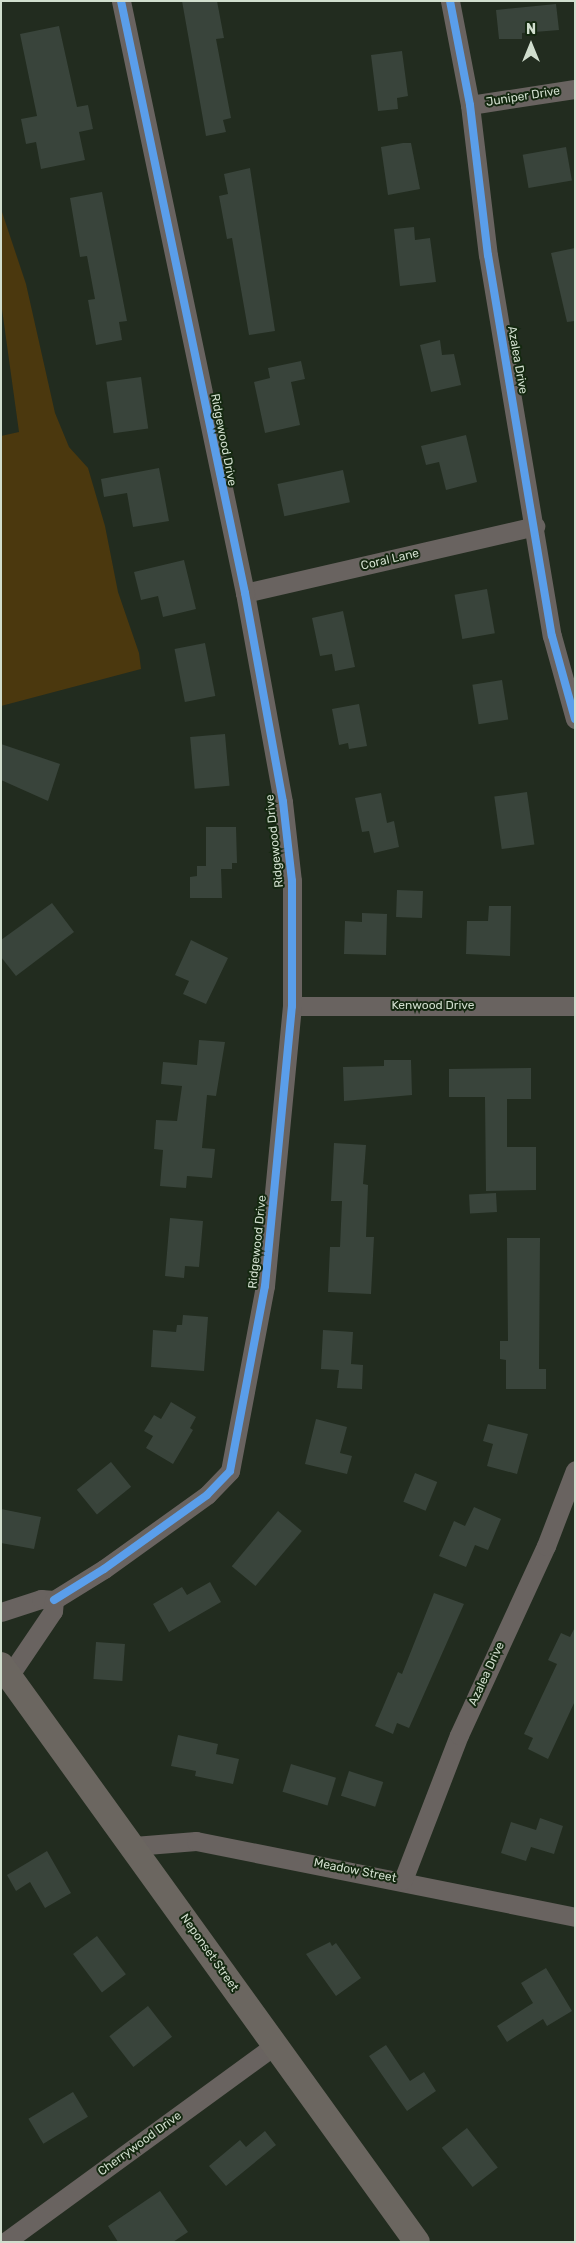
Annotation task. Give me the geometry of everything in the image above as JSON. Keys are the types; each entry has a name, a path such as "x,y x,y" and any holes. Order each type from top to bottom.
{"main road":[{"name":"Neponset Street","path":"5,1670 81,1778 134,1846 274,2046 417,2242"}],"street":[{"name":"Ridgewood Drive","path":"1,1612 41,1599 54,1600 104,1569 207,1495 230,1471 265,1286 292,1006 292,880 245,593 121,1"},
{"name":"Azalea Drive","path":"450,1 470,105 488,255 552,636 575,720"},
{"name":"Juniper Drive","path":"470,105 575,89"},
{"name":"Coral Lane","path":"245,593 535,526"},
{"name":"Kenwood Drive","path":"292,1006 575,1006"},
{"name":"Azalea Drive","path":"403,1880 459,1735 546,1546 575,1470"},
{"path":"5,1670 52,1611 54,1600"},
{"name":"Meadow Street","path":"134,1846 196,1841 403,1880 575,1917"},
{"name":"Cherrywood Drive","path":"6,2242 274,2046"}],"shaded area":[{"path":"1,209 26,284 55,413 69,447 88,468 105,526 118,592 139,653 141,669 1,706 1,436 19,432 1,302"}],"building":[{"path":"182,1 217,1 224,38 216,39 231,118 223,120 226,132 206,136"},
{"path":"556,4 559,30 522,33 522,39 499,39 496,10"},
{"path":"59,26 77,107 88,105 93,129 79,132 85,160 41,169 36,142 26,144 21,119 37,116 20,34"},
{"path":"402,51 408,96 397,98 398,109 378,111 371,55"},
{"path":"411,143 420,189 388,195 381,147"},
{"path":"566,147 572,180 529,188 523,155"},
{"path":"250,168 275,331 249,335 232,238 227,239 219,196 228,194 224,174"},
{"path":"102,192 127,321 119,322 122,340 96,345 88,300 95,299 87,256 80,257 70,198"},
{"path":"414,227 415,240 430,238 436,282 400,286 394,229"},
{"path":"575,248 575,321 567,322 551,253"},
{"path":"440,340 442,355 454,354 461,385 431,392 420,345"},
{"path":"301,361 305,379 291,382 300,425 265,433 254,382 270,378 268,368"},
{"path":"141,377 148,428 114,433 106,382"},
{"path":"466,435 477,482 446,490 439,462 426,465 421,446"},
{"path":"159,468 169,521 133,527 127,493 104,497 101,479"},
{"path":"343,470 350,502 284,516 277,484"},
{"path":"184,560 196,609 163,617 158,596 141,600 134,572"},
{"path":"487,589 495,633 462,639 455,595"},
{"path":"343,611 355,667 335,671 332,654 320,656 312,618"},
{"path":"205,643 215,696 185,702 175,649"},
{"path":"502,680 508,720 479,724 472,685"},
{"path":"359,704 367,746 349,749 348,743 339,745 332,709"},
{"path":"225,734 230,786 195,789 190,737"},
{"path":"1,744 60,764 48,801 1,780"},
{"path":"527,792 534,844 502,849 494,797"},
{"path":"381,793 387,823 394,821 399,847 374,853 369,831 362,832 355,798"},
{"path":"206,827 236,827 237,863 232,863 232,869 221,869 222,898 190,898 190,877 197,876 197,866 206,866"},
{"path":"397,890 423,891 422,918 396,917"},
{"path":"52,903 74,932 16,976 1,957 1,940"},
{"path":"489,906 511,906 510,956 466,954 467,921 488,921"},
{"path":"362,913 387,914 386,955 344,954 345,921 362,922"},
{"path":"191,940 228,958 206,1004 183,994 189,981 175,975"},
{"path":"199,1040 225,1042 216,1096 207,1095 202,1148 215,1149 212,1178 187,1176 186,1188 160,1186 163,1150 154,1149 156,1120 177,1121 182,1086 161,1084 163,1062 197,1065"},
{"path":"384,1060 411,1060 412,1095 344,1101 343,1067 384,1066"},
{"path":"531,1068 531,1099 507,1099 507,1147 536,1147 536,1190 486,1191 485,1097 449,1097 449,1069"},
{"path":"334,1143 366,1145 363,1184 368,1185 366,1237 374,1237 371,1294 328,1292 330,1247 340,1247 342,1201 331,1201"},
{"path":"496,1193 497,1212 470,1213 469,1194"},
{"path":"170,1218 203,1221 199,1267 185,1266 184,1278 165,1276"},
{"path":"507,1238 540,1238 539,1369 546,1369 546,1389 506,1389 506,1360 500,1359 500,1341 508,1341"},
{"path":"183,1315 208,1317 204,1371 151,1367 153,1330 176,1332 177,1325 182,1325"},
{"path":"323,1330 353,1332 351,1364 363,1365 362,1389 337,1388 339,1370 321,1369"},
{"path":"171,1402 196,1417 190,1428 193,1430 173,1464 146,1448 153,1436 144,1431 154,1415 161,1419"},
{"path":"316,1419 347,1427 340,1453 352,1456 347,1474 305,1464"},
{"path":"488,1424 528,1434 517,1474 487,1466 493,1444 483,1441"},
{"path":"111,1462 131,1487 97,1515 77,1490"},
{"path":"415,1473 437,1482 426,1511 403,1502"},
{"path":"474,1507 501,1519 488,1550 475,1545 466,1567 439,1556 454,1521 465,1526"},
{"path":"1,1509 41,1517 34,1549 1,1543"},
{"path":"278,1511 302,1531 255,1586 232,1566"},
{"path":"210,1582 221,1602 169,1632 153,1604 182,1587 187,1595"},
{"path":"434,1593 464,1604 409,1728 397,1723 393,1734 375,1726 398,1672 402,1674"},
{"path":"575,1627 575,1701 548,1759 528,1749 533,1738 524,1734 557,1664 548,1660 561,1633 570,1637"},
{"path":"96,1642 125,1644 122,1681 93,1679"},
{"path":"178,1735 218,1744 216,1754 239,1759 233,1784 195,1776 196,1771 171,1766"},
{"path":"291,1764 336,1778 327,1805 283,1792"},
{"path":"349,1771 383,1782 375,1807 341,1796"},
{"path":"540,1818 563,1826 554,1854 531,1847 526,1861 501,1853 511,1822 536,1830"},
{"path":"47,1851 71,1893 45,1908 30,1882 16,1891 7,1875"},
{"path":"97,1936 126,1974 102,1992 73,1954"},
{"path":"330,1942 332,1946 336,1943 361,1978 336,1996 306,1954"},
{"path":"546,1968 572,2011 547,2026 543,2019 507,2042 497,2026 533,2003 521,1983"},
{"path":"148,2006 172,2037 133,2067 109,2036"},
{"path":"386,2045 410,2081 424,2072 436,2091 407,2111 369,2056"},
{"path":"73,2092 88,2117 43,2144 28,2119"},
{"path":"467,2128 498,2167 473,2187 442,2148"},
{"path":"265,2131 276,2145 226,2186 209,2166 240,2140 246,2147"},
{"path":"160,2191 188,2232 173,2242 118,2242 108,2226"}],"cycle path":[{"path":"54,1600 104,1569 207,1495 230,1471 265,1286 292,1006 292,881 283,802 245,593 121,1"},
{"path":"450,1 470,105 488,255 552,636 575,719"}]}
